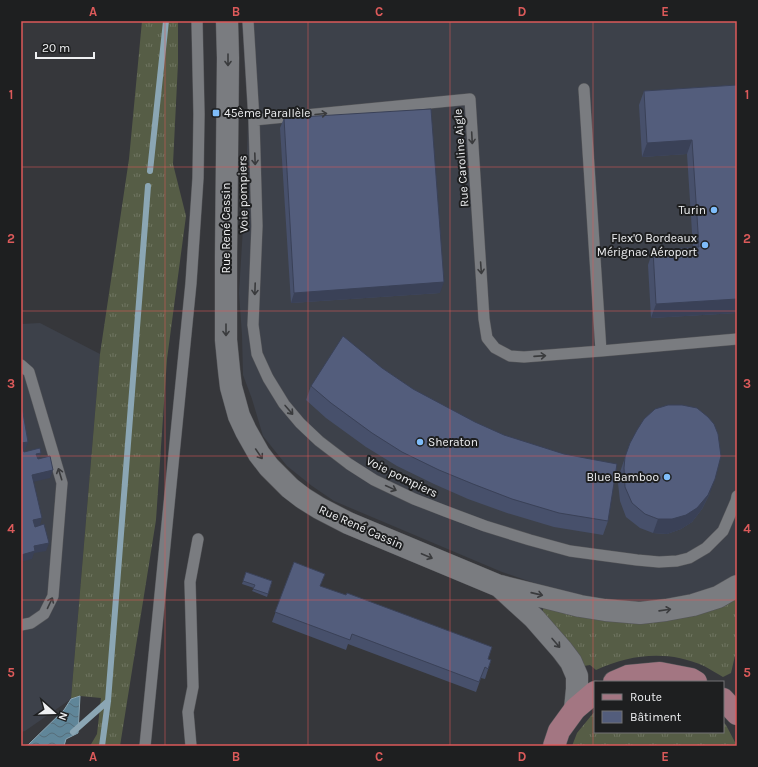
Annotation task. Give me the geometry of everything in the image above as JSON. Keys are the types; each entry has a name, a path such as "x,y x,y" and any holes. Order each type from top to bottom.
{"main road":[{"path":"616,681 628,676 660,673 694,681"},
{"path":"554,746 559,731 574,709 594,693"},
{"path":"724,700 737,714"}],"street":[{"name":"Rue René Cassin","path":"227,21 226,340 231,387 239,416 246,431 259,454 269,467 290,488 319,508 348,523 499,586 534,618 562,650 570,662 577,676 578,689 574,709"},
{"path":"499,586 580,606 640,613 693,605 718,597 737,586"}],"lane":[{"path":"145,746 191,283 198,178 198,21"},
{"path":"248,21 254,120"},
{"path":"584,89 601,351"},
{"name":"Rue Caroline Aigle","path":"254,120 470,99 484,319 488,338 495,348 510,356 524,357 737,339"},
{"name":"Voie pompiers","path":"254,120 257,226 254,325 257,354 268,378 284,404 300,423 319,441 349,464 374,480 414,499 458,516 522,538 570,550 637,560 659,562 677,561 689,558 706,548 723,531 737,496"},
{"path":"21,365 29,372 62,483 53,596 44,614 31,623 21,625"},
{"path":"191,746 188,712 193,687 190,582 198,539"}],"shaded area":[{"path":"242,21 737,21 737,576 711,589 684,597 653,601 619,601 580,595 540,585 502,572 334,501 287,466 263,436 243,375 239,293 248,121"},
{"path":"40,323 100,354 71,699 25,731 21,732 21,324"}],"green space":[{"path":"142,21 178,21 178,63 173,164 186,216 167,359 156,520 120,746 90,746 97,734 101,698 80,696 71,699 100,354 129,159"},
{"path":"737,594 737,647 731,673 723,677 704,666 690,661 663,656 636,657 596,670 590,665 584,666 543,613 545,604 618,618"},
{"path":"594,712 594,733 724,733 724,723 737,746 572,746 577,733"}],"water":[{"path":"80,696 78,733 66,739 64,746 23,746 28,745 64,710 71,699"}],"building":[{"name":"Turin","path":"737,85 737,299 656,304 653,250 699,247 692,140 647,143 644,91"},
{"path":"431,109 444,282 294,293 284,118"},
{"name":"Sheraton","path":"343,336 382,368 413,389 475,422 504,435 564,454 617,464 608,521 559,513 512,499 439,470 402,452 372,433 331,403 311,386"},
{"path":"21,401 28,442 21,443"},
{"name":"Blue Bamboo","path":"668,405 682,405 697,408 708,417 714,424 718,434 721,456 715,479 708,495 697,508 686,515 672,519 658,519 645,514 632,503 625,487 624,468 625,457 630,443 644,419 655,409"},
{"path":"21,443 24,452 40,448 41,453 36,454 38,459 50,456 53,470 32,475 42,518 33,520 35,527 44,524 49,543 34,546 35,551 21,555"},
{"path":"294,562 325,574 320,586 346,595 347,593 492,647 488,659 491,660 488,669 485,667 479,682 352,634 350,640 275,612"},
{"path":"246,572 272,581 268,594 253,589 255,585 243,581"}],"waterway":[{"path":"150,171 166,21"},
{"path":"102,746 108,701 148,186"},
{"path":"73,732 108,701"}],"place":[{"name":"45ème Parallèle","path":"216,113"},
{"name":"Turin","path":"714,210"},
{"name":"Flex'O Bordeaux Mérignac Aéroport","path":"705,245"},
{"name":"Sheraton","path":"420,442"},
{"name":"Blue Bamboo","path":"667,477"}]}
